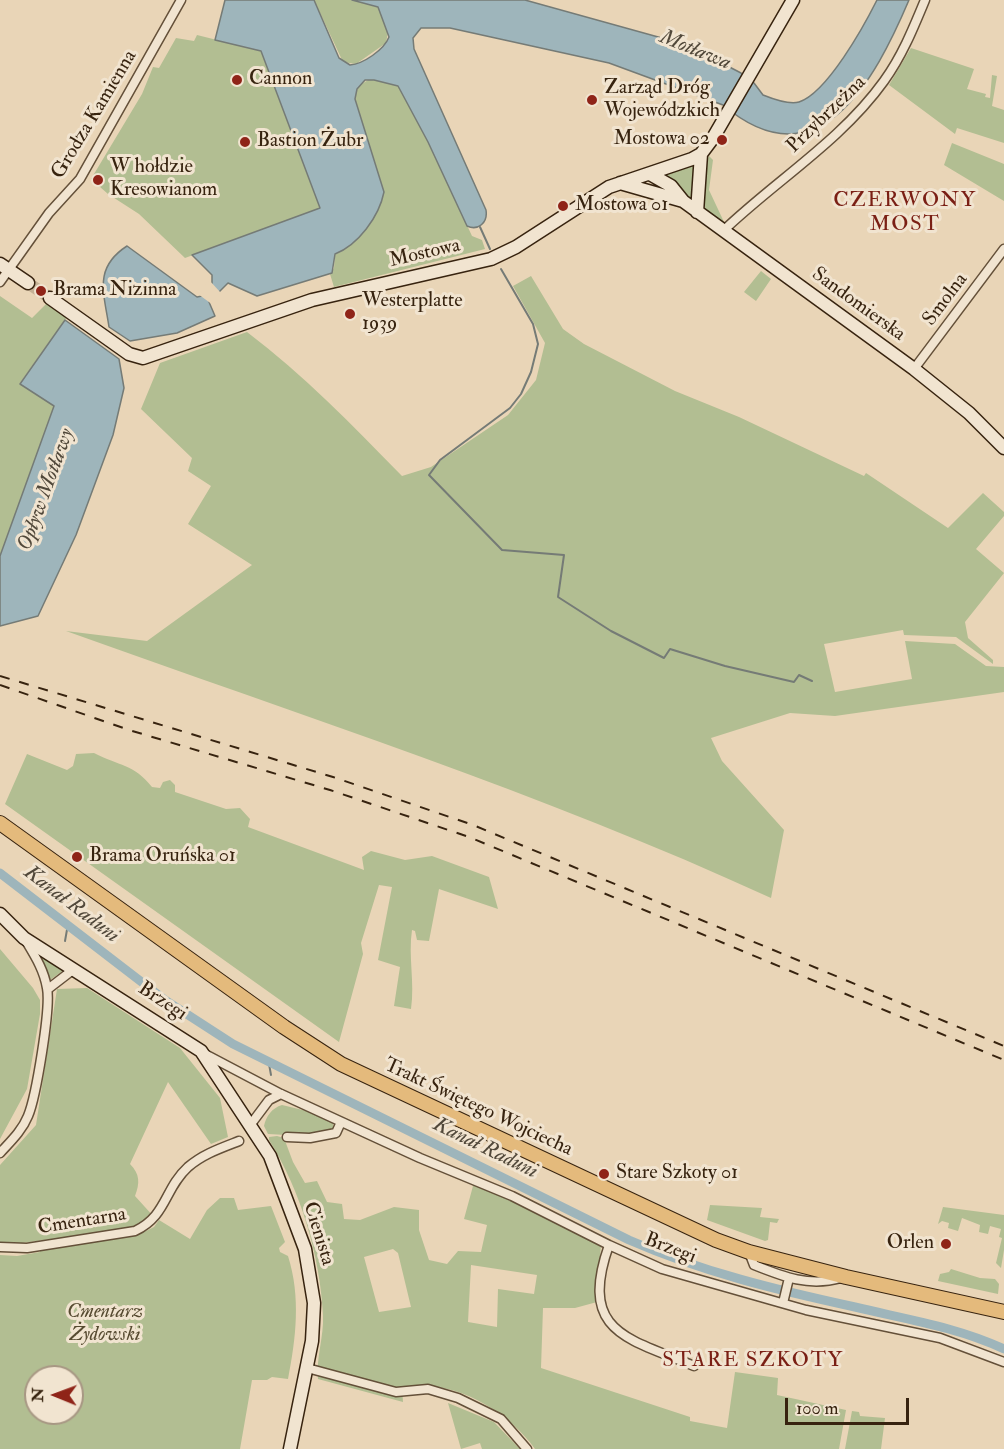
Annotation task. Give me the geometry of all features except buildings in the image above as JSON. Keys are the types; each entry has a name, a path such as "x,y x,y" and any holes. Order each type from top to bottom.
{"main road":[{"name":"Trakt Świętego Wojciecha","path":"0,823 284,1027 341,1064 688,1229 749,1252 956,1300 1001,1314"}],"street":[{"name":"Grodza Kamienna","path":"0,282 5,267 80,179 181,0"},
{"path":"697,212 701,154 726,117 793,0"},
{"name":"Przybrzeżna","path":"723,231 838,132 882,83 907,44 925,0"},
{"name":"Mostowa","path":"50,298 129,354 143,358 304,303 491,259 516,247 598,193 701,154"},
{"name":"Sandomierska","path":"650,174 671,186 683,201 697,212 914,369 969,413 1004,448"},
{"name":"Sandomierska","path":"620,183 683,201"},
{"name":"Smolna","path":"914,369 1004,249"},
{"path":"5,267 28,283"},
{"name":"Brzegi","path":"0,914 24,938 201,1052 280,1094 420,1158 512,1196 609,1245 663,1269 834,1317 940,1338 1004,1362"},
{"path":"0,1154 22,1127 30,1111 47,1011 48,989 38,960 24,938"},
{"path":"48,989 74,969"},
{"name":"Cienista","path":"201,1052 216,1077 251,1124 277,1171 307,1257 314,1312 307,1368 290,1449"},
{"path":"251,1124 269,1100 280,1094"},
{"path":"287,1137 310,1138 336,1133 341,1122"},
{"name":"Cmentarna","path":"0,1247 27,1248 142,1228 155,1219 172,1188 188,1167 215,1150 239,1141"},
{"path":"609,1245 603,1265 600,1300 608,1324 627,1338 694,1366"},
{"path":"749,1252 754,1265 788,1282 822,1284 846,1276"},
{"path":"783,1301 788,1282"},
{"path":"307,1368 396,1392 428,1389 458,1398 501,1419 527,1449"}],"green space":[{"path":"314,0 352,0 378,7 388,32 386,43 356,64 343,62"},
{"path":"197,35 261,51 320,208 185,258 139,214 108,194 91,179 142,94 153,67 159,68 176,38 194,41"},
{"path":"911,48 974,69 967,89 986,94 985,97 990,98 992,75 997,76 992,106 1004,110 1004,143 957,128 955,134 889,85"},
{"path":"370,79 398,86 428,142 472,236 482,240 485,249 334,287 330,274 334,268 335,254 351,244 366,229 377,211 384,192 355,99 358,86"},
{"path":"952,143 1004,164 1004,201 944,165"},
{"path":"709,156 713,160 709,190 724,222 707,213 704,207 703,177"},
{"path":"692,165 696,167 692,200 675,184 662,177 662,174"},
{"path":"761,271 771,279 756,301 744,292"},
{"path":"531,276 563,329 584,344 675,391 739,417 864,476 866,473 948,528 983,493 1004,512 1004,516 976,549 1004,573 965,622 968,638 993,660 993,664 956,637 904,635 903,630 824,644 835,692 912,679 905,641 955,644 986,666 1004,667 1004,692 835,716 790,713 711,738 722,761 784,830 771,898 598,824 510,790 66,631 147,641 252,565 188,524 211,486 188,471 192,458 141,409 160,363 247,332 308,383 402,476 431,467 508,415 536,380 545,343 513,286"},
{"path":"0,296 32,318 47,303 67,317 20,383 55,406 0,556"},
{"path":"94,753 139,774 152,787 160,788 163,782 170,780 175,785 175,792 226,809 240,808 250,819 248,827 364,870 362,857 371,851 405,860 432,856 489,877 498,909 439,889 429,941 417,940 415,931 412,930 411,1009 394,1006 400,967 378,960 392,887 379,885 361,943 363,954 339,1042 5,804 27,754 67,770 73,766 76,754"},
{"path":"0,949 33,988 40,1000 40,1014 27,1089 0,1139"},
{"path":"40,955 64,970 50,980"},
{"path":"87,988 180,1048 220,1098 228,1137 211,1144 168,1082 130,1164 136,1171 138,1179 135,1196 154,1217 134,1228 7,1245 0,1242 0,1165 36,1125 57,989"},
{"path":"282,1105 307,1111 333,1123 334,1129 304,1136 268,1134 264,1126 266,1119 272,1110"},
{"path":"269,1137 284,1138 293,1162 305,1183 317,1181 327,1202 342,1204 344,1219 360,1220 394,1207 419,1210 419,1230 429,1260 447,1264 458,1251 481,1252 487,1225 464,1219 473,1186 469,1181 601,1244 597,1302 575,1308 543,1308 541,1368 690,1417 690,1421 727,1428 735,1372 778,1378 777,1395 846,1410 839,1449 535,1449 509,1421 494,1410 458,1392 440,1387 402,1388 403,1402 318,1379 323,1315 318,1270 299,1202","holes":["393,1249 398,1253 411,1307 379,1312 364,1257","471,1265 537,1275 534,1294 498,1289 497,1327 468,1322"]},
{"name":"Cmentarz Żydowski","path":"220,1198 234,1198 238,1210 271,1206 285,1242 279,1248 280,1252 288,1256 292,1271 296,1318 288,1379 272,1377 267,1380 252,1380 240,1449 0,1449 0,1255 17,1256 40,1252 40,1249 146,1231 154,1227 159,1220 190,1239 207,1210"},
{"path":"710,1205 762,1208 760,1217 779,1219 777,1223 770,1222 768,1240 765,1241 707,1220"},
{"path":"943,1207 1004,1215 1004,1250 1001,1268 996,1263 1002,1238 999,1237 1001,1229 990,1226 988,1234 979,1232 980,1225 962,1218 958,1231 948,1228 949,1223 942,1221 938,1224"},
{"path":"951,1269 980,1278 995,1279 999,1284 998,1294 938,1281 940,1274 949,1272"},
{"path":"448,1403 494,1422 520,1449 482,1449 480,1443 461,1449"},
{"path":"852,1411 859,1412 860,1416 885,1418 881,1449 845,1449"}],"water":[{"name":"Motława","path":"225,0 314,0 339,58 350,65 372,56 383,47 389,37 378,7 352,0 525,0 687,45 741,73 754,83 763,95 791,103 799,102 810,96 833,73 877,0 909,0 879,62 861,90 839,113 815,128 788,134 757,127 723,105 609,63 450,28 421,28 413,38 414,49 486,210 484,222 478,227 467,226 428,142 398,86 365,80 357,89 355,99 384,192 377,211 366,229 352,244 335,254 332,273 257,296 228,283 209,302 215,316 177,333 130,341 109,327 103,282 109,263 127,246 197,297 202,296 212,283 212,275 192,255 320,208 261,51 215,40"},
{"name":"Opływ Motławy","path":"65,320 119,359 124,388 113,435 76,535 38,616 0,626 0,556 54,406 20,384"}],"pier":[{"path":"209,280 221,293 213,305 198,294"}],"waterway":[{"path":"480,227 490,249"},
{"path":"501,269 533,324 538,344 531,372 521,394 510,408 440,460 429,475 502,550 564,555 558,597 611,631 664,658 670,649 725,666 794,682 799,675 812,681"},
{"name":"Kanał Raduni","path":"0,873 165,1000 233,1044 629,1240 684,1262 740,1279 949,1329 1004,1349"},
{"path":"65,941 68,924"},
{"path":"269,1064 271,1075"}],"tunnel":[{"path":"28,283 50,298"}],"railway":[{"path":"0,676 333,777 473,825 1004,1046"},
{"path":"0,685 129,730 330,790 469,837 1004,1060"}],"place":[{"name":"Cannon","path":"237,80"},
{"name":"Zarząd Dróg Wojewódzkich","path":"592,100"},
{"name":"Mostowa 02","path":"722,140"},
{"name":"Bastion Żubr","path":"245,142"},
{"name":"W hołdzie Kresowianom","path":"98,180"},
{"name":"Mostowa 01","path":"563,206"},
{"name":"Brama Nizinna","path":"41,291"},
{"name":"Westerplatte 1939","path":"350,314"},
{"name":"Brama Oruńska 01","path":"77,857"},
{"name":"Stare Szkoty 01","path":"604,1174"},
{"name":"Orlen","path":"946,1244"}],"district":[{"name":"CZERWONY MOST","path":"905,213"},
{"name":"STARE SZKOTY","path":"753,1361"}]}
